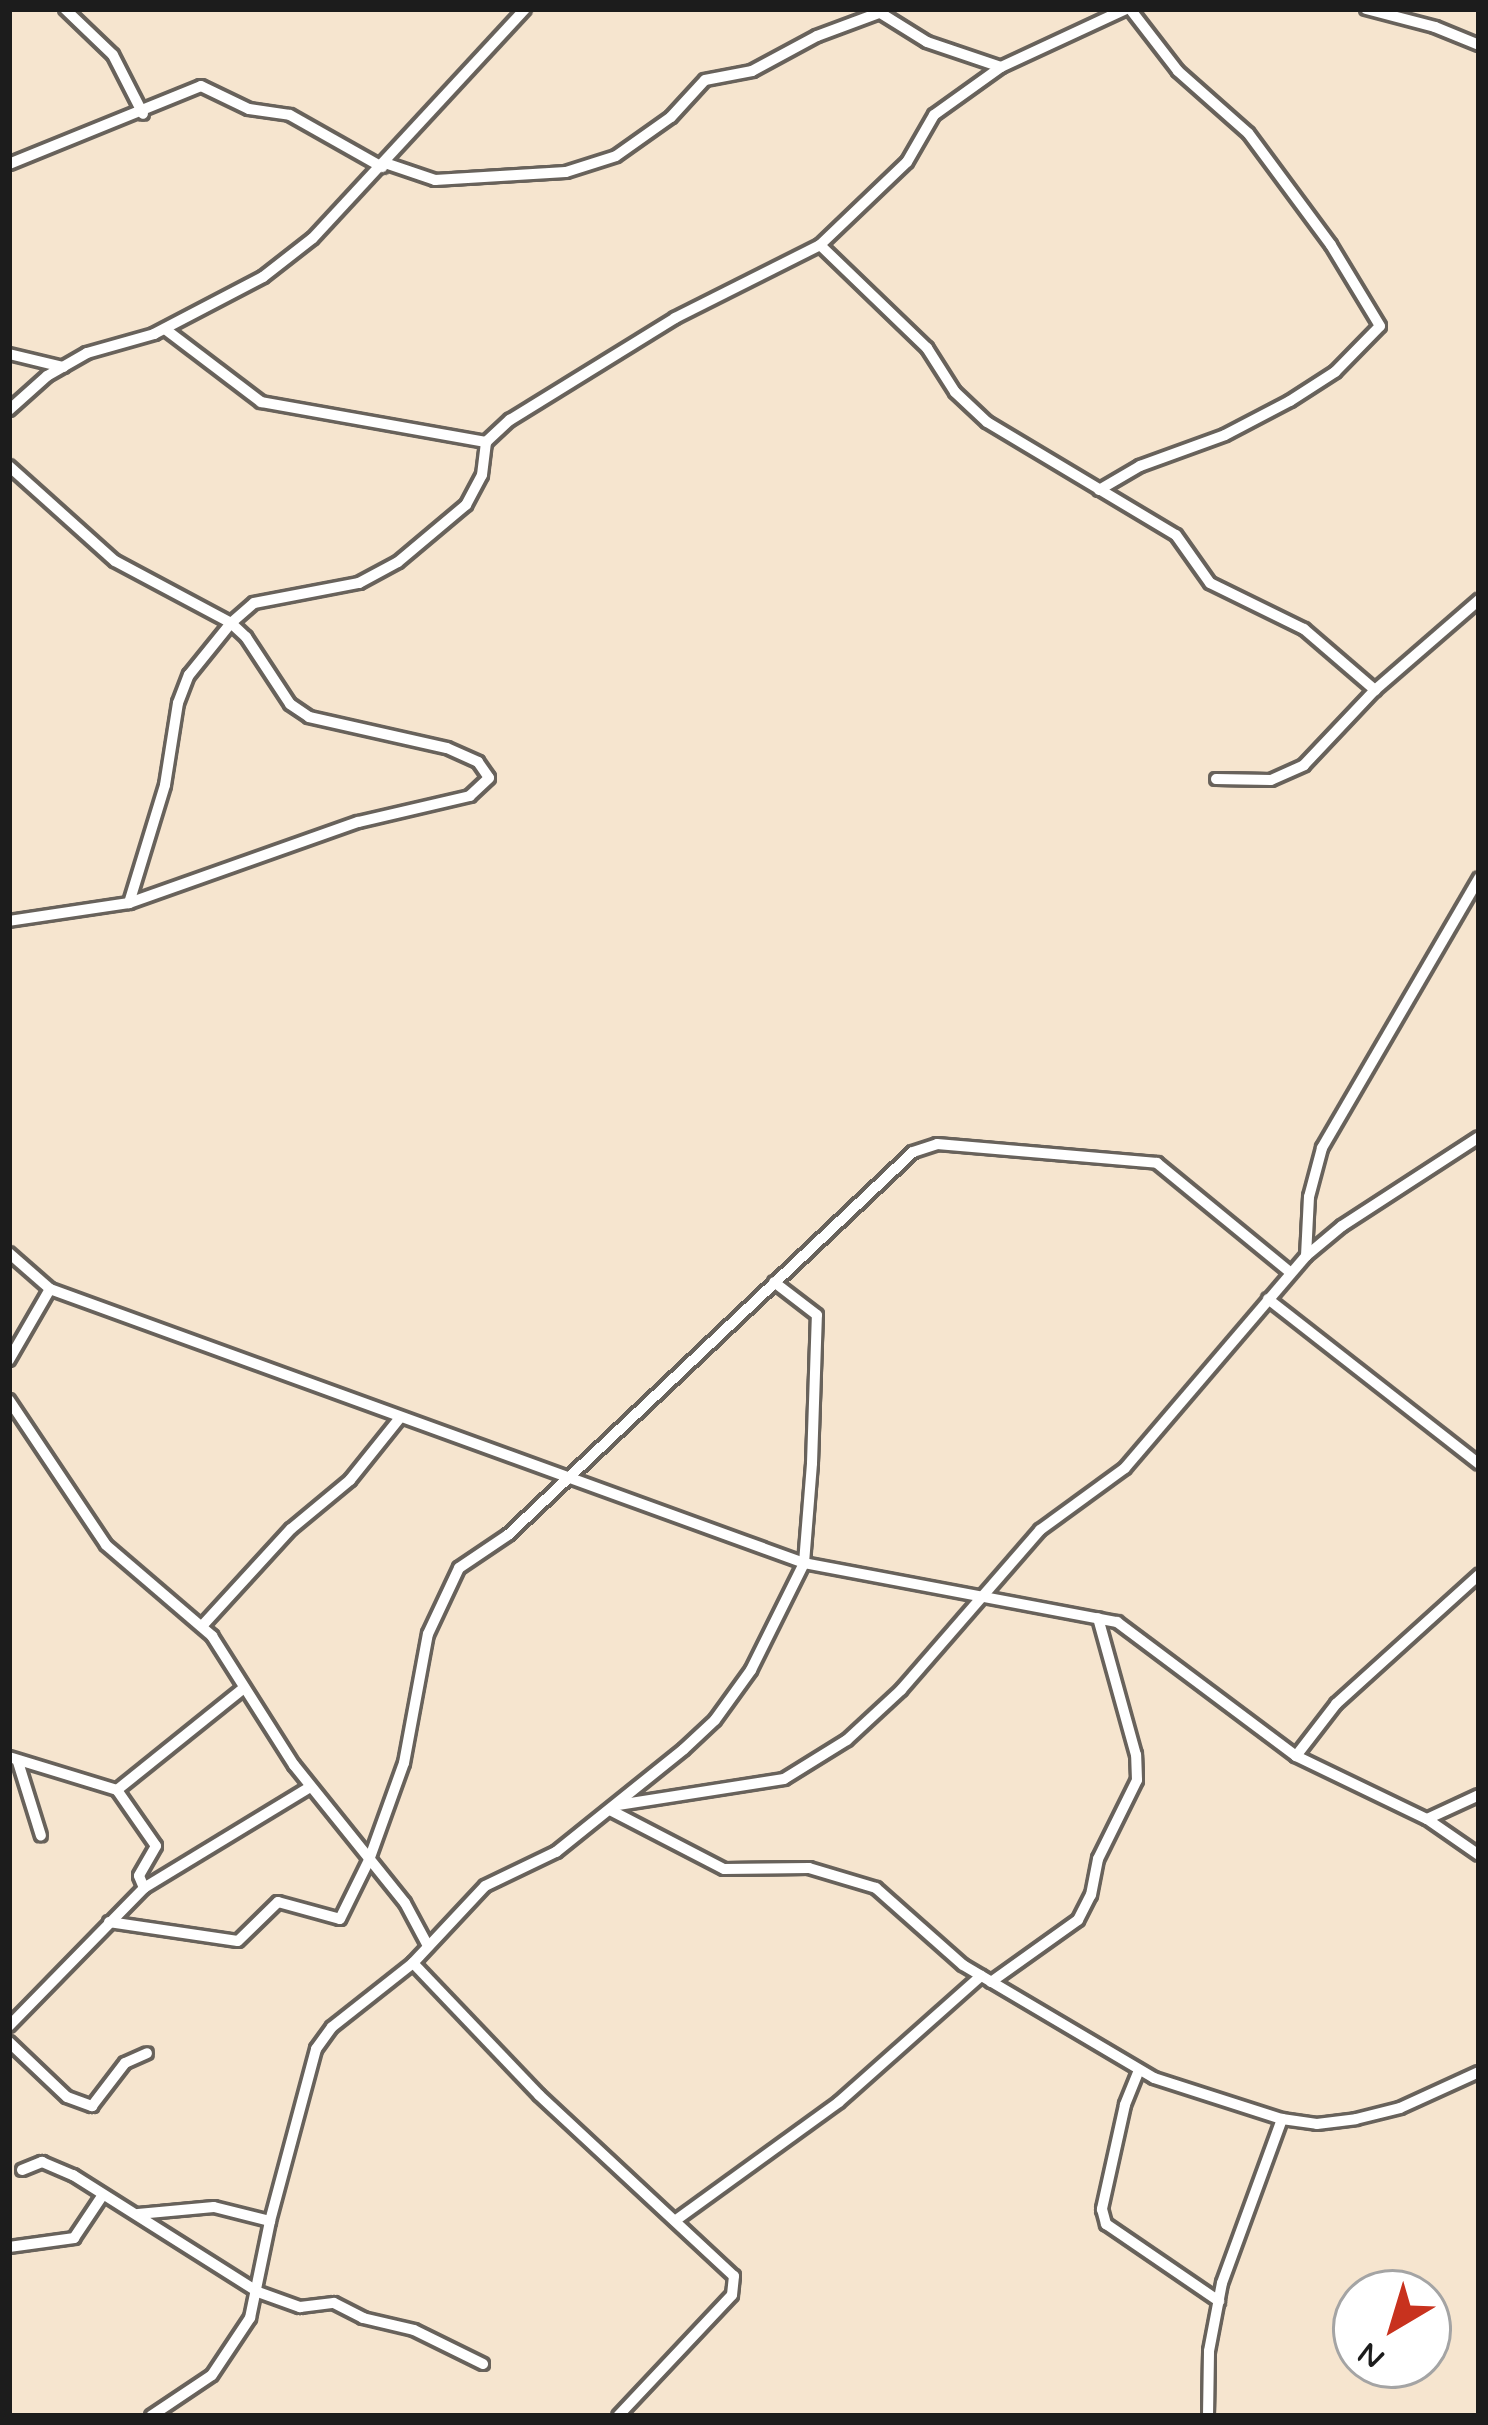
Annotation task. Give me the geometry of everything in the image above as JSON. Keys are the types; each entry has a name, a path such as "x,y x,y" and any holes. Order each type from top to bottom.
{"street":[{"path":"64,9 113,56 143,114"},
{"path":"9,410 87,353 165,329 262,277 313,238 524,9"},
{"path":"129,903 165,784 178,703 189,675 231,623 254,603 359,583 398,562 466,505 482,475 486,442 538,400 675,318 820,245 907,162 925,124 1001,68 1128,9 1178,71 1248,133 1331,245 1380,326 1335,372 1290,401 1226,435 1140,466 1100,490"},
{"path":"1366,9 1435,27 1479,45"},
{"path":"9,164 143,114 194,88 208,87 249,109 290,115 383,165 435,180 566,172 616,156 671,117 705,80 752,71 876,11 927,42 1001,68"},
{"path":"820,245 927,348 956,392 988,422 1176,535 1224,593 1304,629 1375,690"},
{"path":"165,329 261,402 486,442"},
{"path":"9,354 63,367"},
{"path":"9,466 115,561 231,623 246,637 290,704 309,717 447,748 478,762 489,778 470,796 358,822 129,903 9,921"},
{"path":"1216,779 1271,780 1289,775 1375,690 1479,600"},
{"path":"1306,1256 1309,1197 1322,1148 1479,878"},
{"path":"612,1808 752,1787 810,1767 902,1690 980,1594 1040,1530 1125,1468 1306,1256 1342,1226 1479,1137"},
{"path":"109,1922 238,1941 278,1902 333,1921 352,1900 404,1763 428,1634 454,1575 508,1534 563,1477 913,1152 938,1144 1157,1163 1292,1273"},
{"path":"9,1253 50,1289 160,1325 399,1419 805,1563 980,1594 1135,1630 1296,1756 1427,1819 1479,1855"},
{"path":"152,2416 212,2375 235,2347 258,2292 270,2221 316,2050 332,2027 413,1963 485,1886 556,1852 612,1808 715,1720 751,1670 805,1563 817,1316 774,1282"},
{"path":"9,1360 50,1289"},
{"path":"1268,1299 1479,1464"},
{"path":"9,1401 106,1545 202,1626 310,1787 405,1903 428,1946"},
{"path":"202,1626 291,1529 350,1480 399,1419"},
{"path":"1296,1756 1336,1704 1479,1575"},
{"path":"676,2220 839,2102 986,1979 1078,1920 1091,1895 1099,1859 1137,1780 1136,1755 1098,1618"},
{"path":"117,1790 244,1688"},
{"path":"13,1760 47,1766 117,1790 156,1846 139,1876 144,1888"},
{"path":"13,1760 41,1836"},
{"path":"9,2026 144,1888 310,1787"},
{"path":"1427,1819 1479,1795"},
{"path":"612,1808 724,1869 809,1868 876,1888 986,1979 1108,2046 1139,2070 1282,2119 1317,2124 1356,2119 1400,2108 1479,2072"},
{"path":"413,1963 539,2096 734,2276 736,2287 618,2416"},
{"path":"9,2042 68,2097 92,2106 125,2063 147,2053"},
{"path":"1139,2070 1125,2105 1102,2209 1106,2224 1219,2301"},
{"path":"1208,2416 1209,2351 1219,2301 1282,2119"},
{"path":"22,2170 42,2162 138,2214 258,2292 300,2307 334,2303 363,2318 414,2330 483,2364"},
{"path":"9,2247 74,2238 102,2196"},
{"path":"138,2214 214,2207 270,2221"}]}
